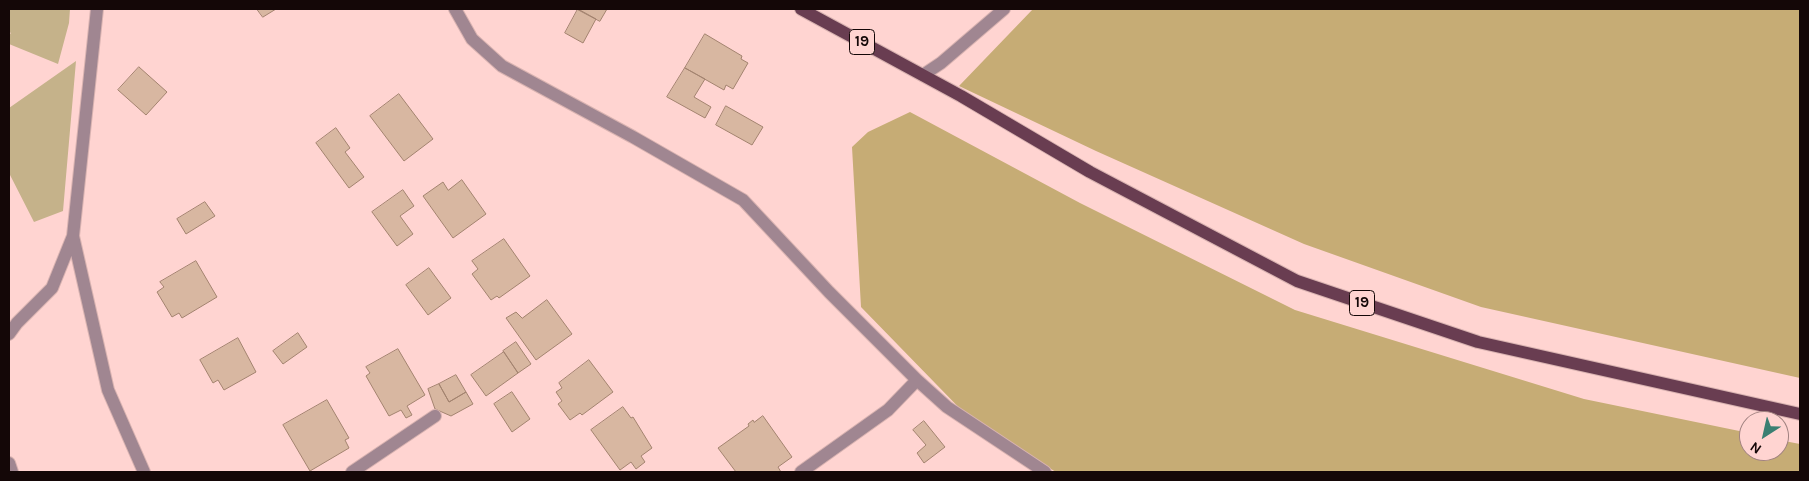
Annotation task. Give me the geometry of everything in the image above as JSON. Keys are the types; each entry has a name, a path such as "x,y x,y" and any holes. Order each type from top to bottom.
{"main road":[{"name":"19","path":"801,9 961,96 1090,172 1296,281 1478,342 1800,414"}],"street":[{"path":"9,334 17,322 52,288 74,236 97,9"},
{"path":"455,9 472,39 502,66 633,137 742,200 836,299 917,380 947,407 1045,472"},
{"path":"923,76 1004,9"},
{"path":"74,236 108,390 144,472"},
{"path":"801,472 888,410 917,380"},
{"path":"352,472 435,416"},
{"path":"9,464 12,472"}],"shaded area":[{"path":"9,9 70,9 69,23 58,64 9,44 9,35 11,33 9,32"},
{"path":"1033,9 1800,9 1800,378 1481,307 1304,244 1096,151 959,86"},
{"path":"76,61 63,211 34,222 9,173 9,108"},
{"path":"910,112 1080,203 1295,310 1584,399 1739,431 1739,461 1789,461 1789,442 1800,444 1800,472 1056,472 972,421 861,307 852,147 868,132"}],"building":[{"path":"257,9 276,9 263,17"},
{"path":"577,9 607,9 600,21"},
{"path":"578,9 596,19 583,43 565,33"},
{"path":"705,34 742,56 741,59 748,63 733,89 726,85 724,90 685,68"},
{"path":"139,67 167,92 146,115 118,90"},
{"path":"685,68 705,79 694,97 711,107 705,118 667,97"},
{"path":"399,94 433,139 404,161 370,116"},
{"path":"726,106 763,127 752,145 716,125"},
{"path":"336,128 350,148 345,152 364,177 349,188 316,143"},
{"path":"462,180 486,214 453,238 423,196 443,182 448,190"},
{"path":"403,190 414,206 400,216 413,234 397,246 372,212"},
{"path":"205,202 215,216 186,234 177,219"},
{"path":"504,239 530,276 499,298 497,296 491,300 472,274 478,269 472,261"},
{"path":"196,261 217,297 182,318 179,313 172,317 157,292 164,287 160,282"},
{"path":"429,268 451,298 428,315 406,285"},
{"path":"547,300 572,334 536,360 506,318 516,312 522,318"},
{"path":"298,333 307,347 283,364 273,351"},
{"path":"238,338 256,372 224,390 218,380 213,383 200,360"},
{"path":"516,342 531,364 518,373 503,351"},
{"path":"398,349 425,395 407,406 412,415 406,418 401,410 389,416 366,376 370,373 366,367"},
{"path":"504,352 518,373 486,396 471,375"},
{"path":"589,360 613,392 582,415 580,413 570,420 558,404 562,401 556,392 562,388 559,383"},
{"path":"456,375 466,392 449,402 439,384"},
{"path":"439,384 449,402 466,392 473,404 451,416 435,409 428,389"},
{"path":"512,392 530,419 512,432 494,404"},
{"path":"327,400 349,438 345,440 349,448 310,471 283,425"},
{"path":"623,407 631,418 633,417 652,448 641,456 645,462 636,469 631,462 620,470 591,430"},
{"path":"763,416 792,457 778,467 781,472 736,472 718,448 749,426 748,424 753,420 754,422"},
{"path":"924,421 945,447 924,463 917,453 926,445 913,430"}]}
